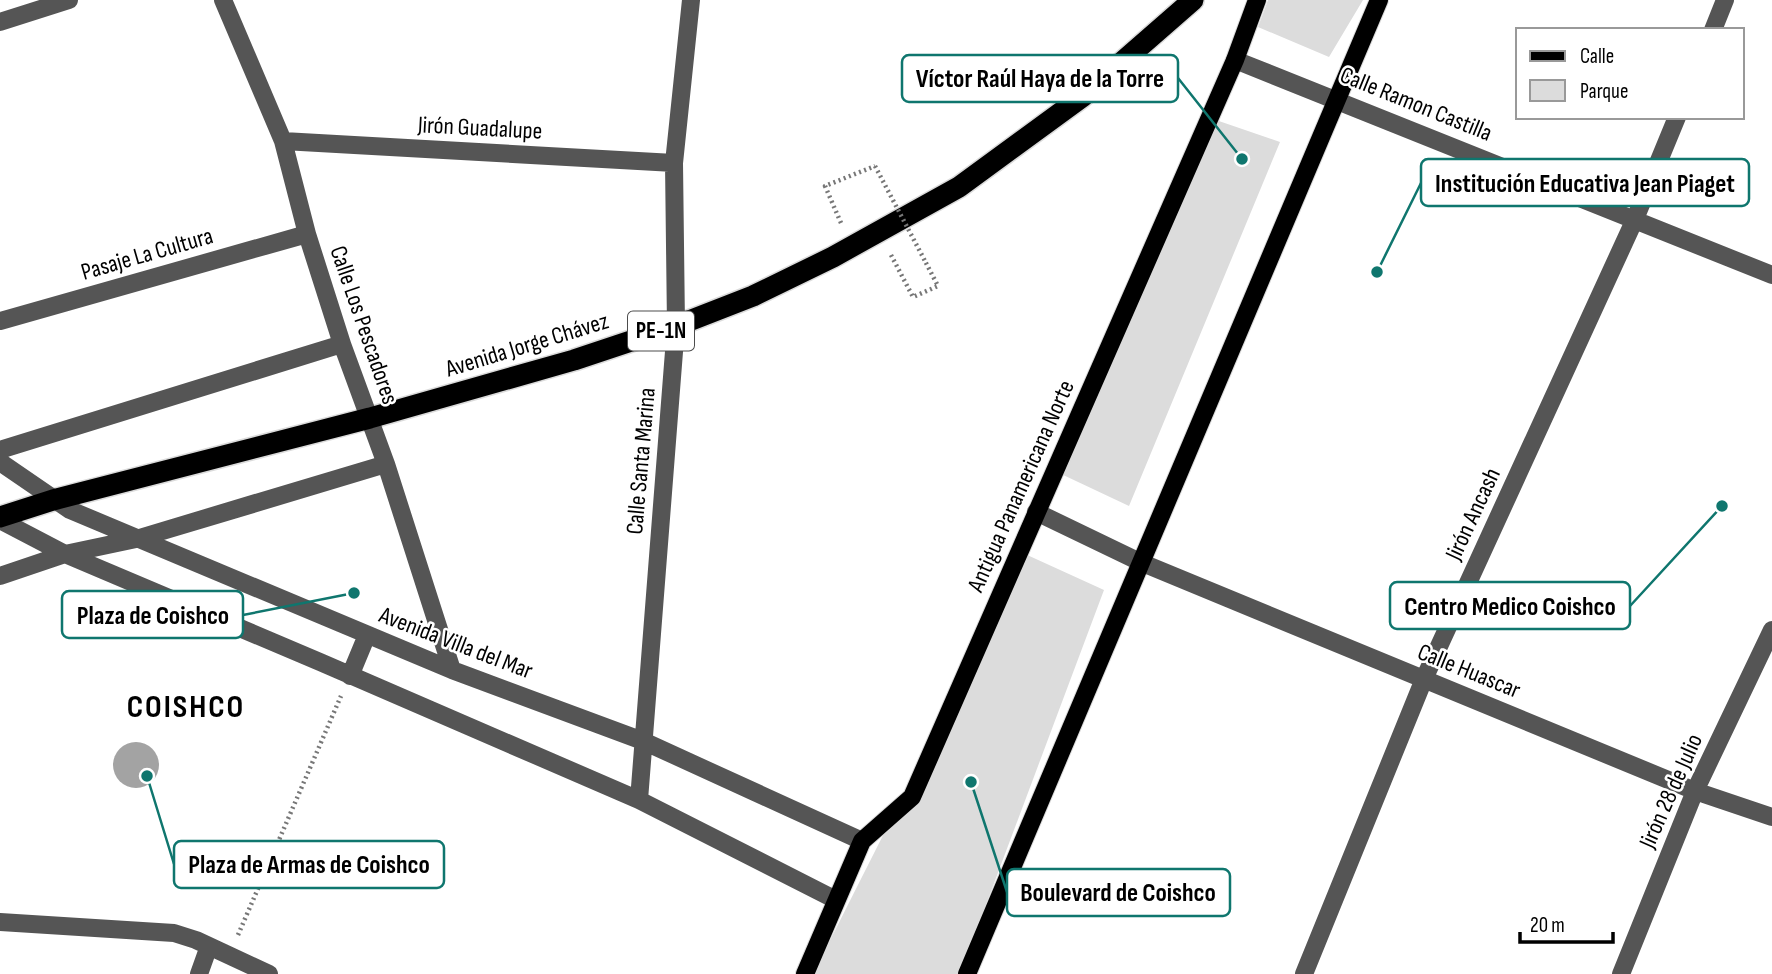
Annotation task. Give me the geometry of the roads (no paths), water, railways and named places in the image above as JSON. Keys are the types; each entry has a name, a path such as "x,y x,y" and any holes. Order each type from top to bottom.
{"highway":[{"name":"Avenida Jorge Chávez","path":"0,519 53,500 370,418 561,363 676,326 753,296 852,247 959,187 1022,143 1121,65 1193,0"}],"main road":[{"name":"Antigua Panamericana Norte","path":"805,974 862,841 912,797 1235,60 1257,0"},
{"path":"967,974 1379,0"}],"street":[{"path":"0,22 69,0"},
{"name":"Calle Los Pescadores","path":"223,0 283,141 307,233 342,344 386,464 452,670"},
{"name":"Calle Santa Marina","path":"639,800 676,326 674,163 691,0"},
{"path":"1714,28 1725,0"},
{"name":"Calle Ramon Castilla","path":"1235,60 1772,275"},
{"name":"Jirón Ancash","path":"1304,974 1424,679 1635,219 1676,119"},
{"name":"Jirón Guadalupe","path":"283,141 674,163"},
{"name":"Pasaje La Cultura","path":"0,321 307,233"},
{"path":"0,450 342,344"},
{"name":"Avenida Villa del Mar","path":"0,462 70,510 452,670 643,741 862,841"},
{"path":"0,576 65,554 136,539 386,464"},
{"name":"Calle Huascar","path":"1036,512 1140,562 1695,791 1772,817"},
{"path":"0,519 65,554 639,800 836,900"},
{"name":"Jirón 28 de Julio","path":"1621,974 1695,791 1772,631"},
{"path":"350,676 367,635"},
{"path":"0,922 174,933 270,974"},
{"path":"199,974 209,947"}],"place":[{"name":"Víctor Raúl Haya de la Torre","path":"1242,159"},
{"name":"Institución Educativa Jean Piaget","path":"1377,272"},
{"name":"Centro Medico Coishco","path":"1722,506"},
{"name":"Plaza de Coishco","path":"354,593"},
{"name":"Plaza de Armas de Coishco","path":"147,776"},
{"name":"Boulevard de Coishco","path":"971,782"}],"district":[{"name":"COISHCO","path":"186,707"}]}
